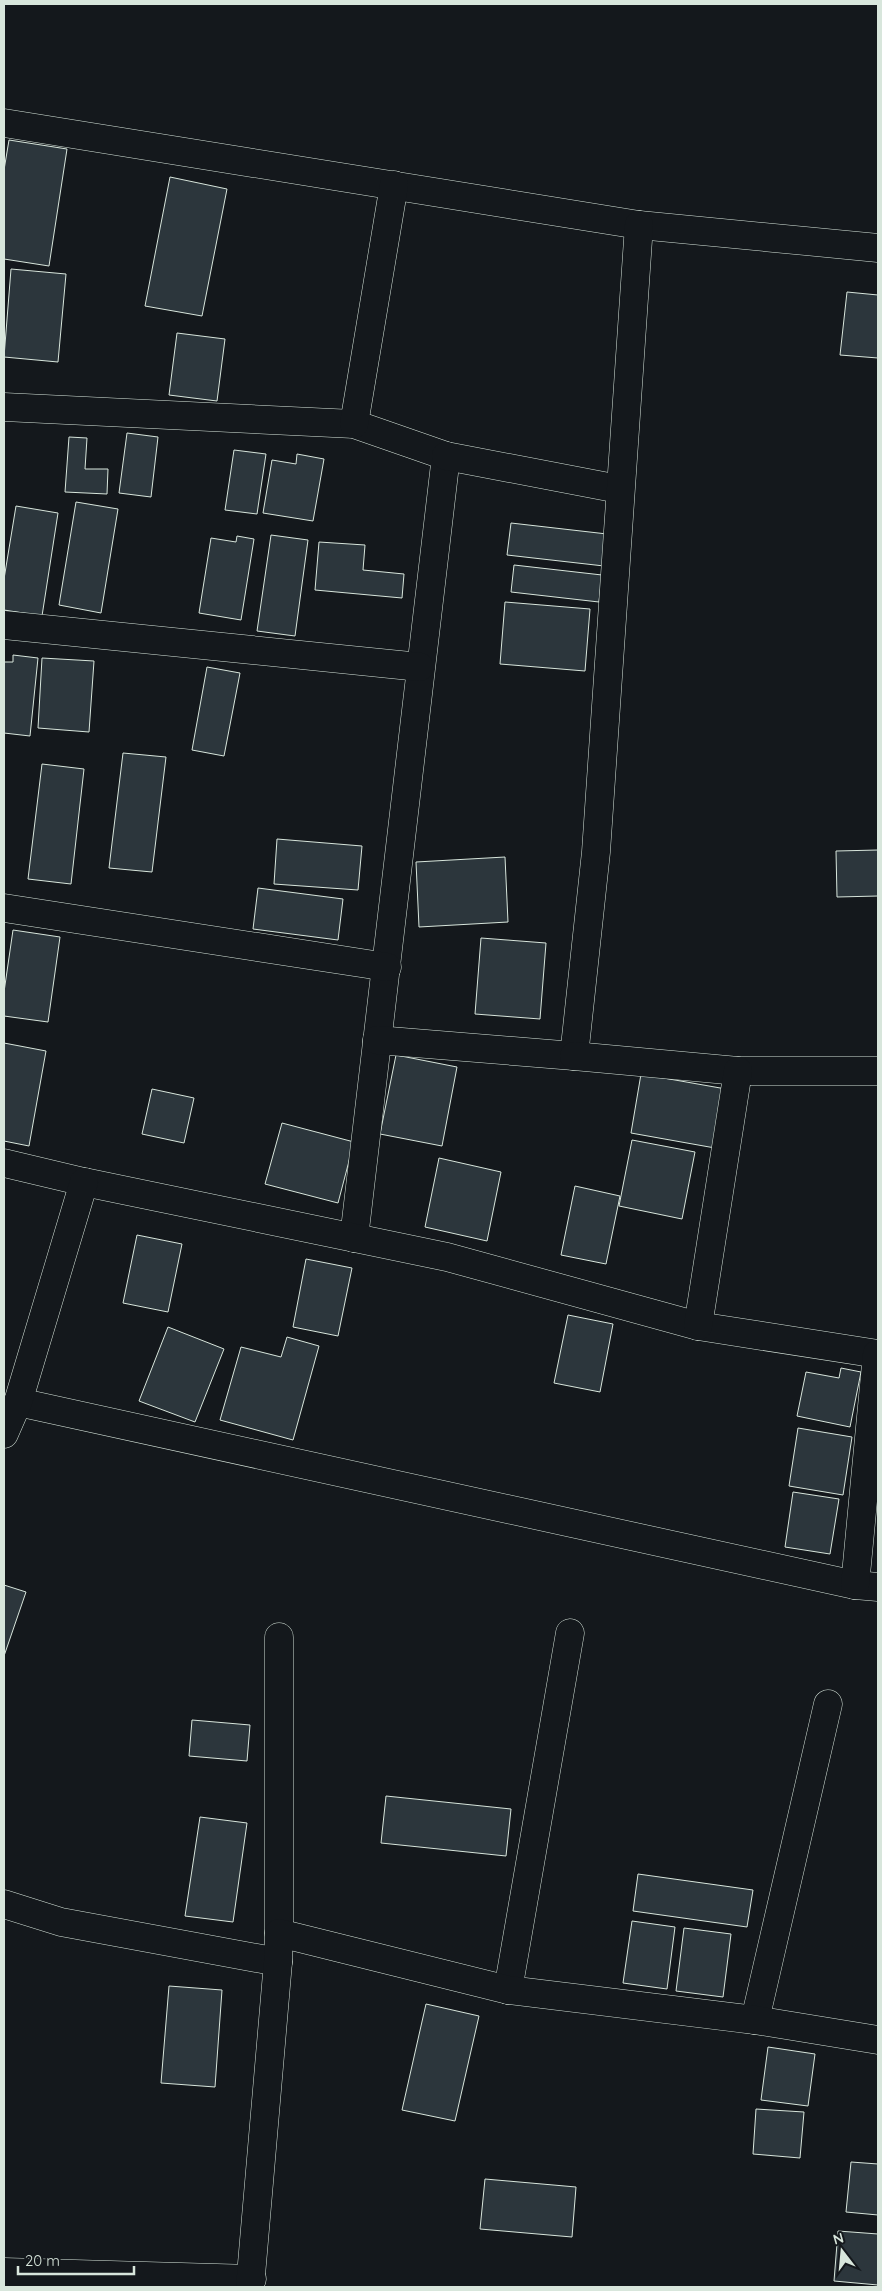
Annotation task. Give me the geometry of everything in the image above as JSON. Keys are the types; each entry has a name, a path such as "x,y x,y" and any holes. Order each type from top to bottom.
{"street":[{"path":"4,122 639,225 878,248"},
{"path":"354,424 394,186"},
{"path":"574,1056 596,852 619,489 639,225"},
{"path":"4,407 354,424 446,456 619,489"},
{"path":"354,1238 446,456"},
{"path":"4,625 420,667"},
{"path":"4,908 387,967"},
{"path":"377,1040 738,1071 878,1071"},
{"path":"698,1326 738,1071"},
{"path":"4,1164 447,1256 698,1326 878,1354 867,1586 18,1402"},
{"path":"4,1434 18,1402 84,1182"},
{"path":"508,1990 570,1633"},
{"path":"4,2272 251,2283 278,1962 279,1637"},
{"path":"755,2020 828,1704"},
{"path":"4,1904 62,1922 278,1962"},
{"path":"279,1933 508,1990 755,2020 878,2040"}],"building":[{"path":"9,140 67,149 49,266 4,259 4,170"},
{"path":"170,177 227,189 202,316 145,306"},
{"path":"11,269 66,274 58,362 4,357"},
{"path":"847,292 878,295 878,358 840,355"},
{"path":"177,333 225,339 217,401 169,395"},
{"path":"127,433 158,437 151,497 119,493"},
{"path":"69,437 87,438 85,469 108,469 107,494 65,492"},
{"path":"234,450 266,454 257,514 225,510"},
{"path":"297,454 324,459 313,521 263,513 272,460 296,464"},
{"path":"76,502 118,509 101,613 59,605"},
{"path":"16,506 58,513 42,616 4,610 4,579"},
{"path":"511,523 607,534 604,566 507,555"},
{"path":"271,535 308,540 295,636 257,631"},
{"path":"237,536 254,539 241,620 199,613 211,538 236,542"},
{"path":"319,542 365,545 363,570 404,574 402,598 315,590"},
{"path":"514,565 602,575 599,602 511,592"},
{"path":"505,602 590,609 585,671 500,664"},
{"path":"13,655 38,658 30,736 4,733 4,662 13,662"},
{"path":"42,658 94,661 89,732 38,728"},
{"path":"207,667 240,673 224,756 192,750"},
{"path":"123,753 166,757 152,872 109,868"},
{"path":"42,764 84,769 71,884 28,879"},
{"path":"277,839 362,846 358,890 274,884"},
{"path":"878,850 878,896 837,897 836,851"},
{"path":"505,857 508,922 419,927 416,862"},
{"path":"258,888 343,899 338,940 253,929"},
{"path":"13,930 60,937 48,1022 4,1016 4,992"},
{"path":"481,938 546,943 540,1019 475,1014"},
{"path":"4,1043 46,1051 29,1146 4,1141"},
{"path":"396,1055 457,1067 442,1146 380,1134"},
{"path":"641,1074 726,1089 715,1148 631,1133"},
{"path":"152,1089 194,1098 184,1143 142,1134"},
{"path":"282,1123 354,1142 338,1203 265,1184"},
{"path":"632,1140 695,1152 682,1219 619,1206"},
{"path":"439,1158 501,1172 487,1241 425,1227"},
{"path":"575,1186 620,1196 606,1264 561,1255"},
{"path":"137,1235 182,1244 168,1312 123,1303"},
{"path":"306,1259 352,1268 338,1336 293,1327"},
{"path":"568,1315 613,1324 600,1392 554,1383"},
{"path":"168,1327 224,1349 195,1422 139,1401"},
{"path":"287,1337 319,1346 293,1440 220,1420 241,1347 281,1357"},
{"path":"841,1368 861,1372 850,1427 797,1416 806,1372 839,1378"},
{"path":"798,1428 852,1437 843,1495 789,1486"},
{"path":"793,1492 839,1499 830,1554 785,1547"},
{"path":"4,1585 26,1592 4,1656"},
{"path":"192,1720 250,1725 247,1761 189,1756"},
{"path":"386,1796 511,1809 506,1856 381,1843"},
{"path":"200,1817 247,1823 233,1922 185,1916"},
{"path":"638,1874 753,1890 747,1927 633,1911"},
{"path":"632,1921 675,1927 667,1989 623,1983"},
{"path":"684,1928 731,1934 723,1997 676,1991"},
{"path":"169,1986 222,1990 215,2087 161,2083"},
{"path":"426,2004 479,2016 455,2121 402,2110"},
{"path":"768,2047 815,2054 808,2106 761,2100"},
{"path":"756,2109 804,2112 800,2158 753,2154"},
{"path":"851,2162 878,2164 878,2215 846,2212"},
{"path":"485,2179 576,2187 572,2237 480,2229"},
{"path":"838,2231 878,2234 878,2285 834,2281"}]}
